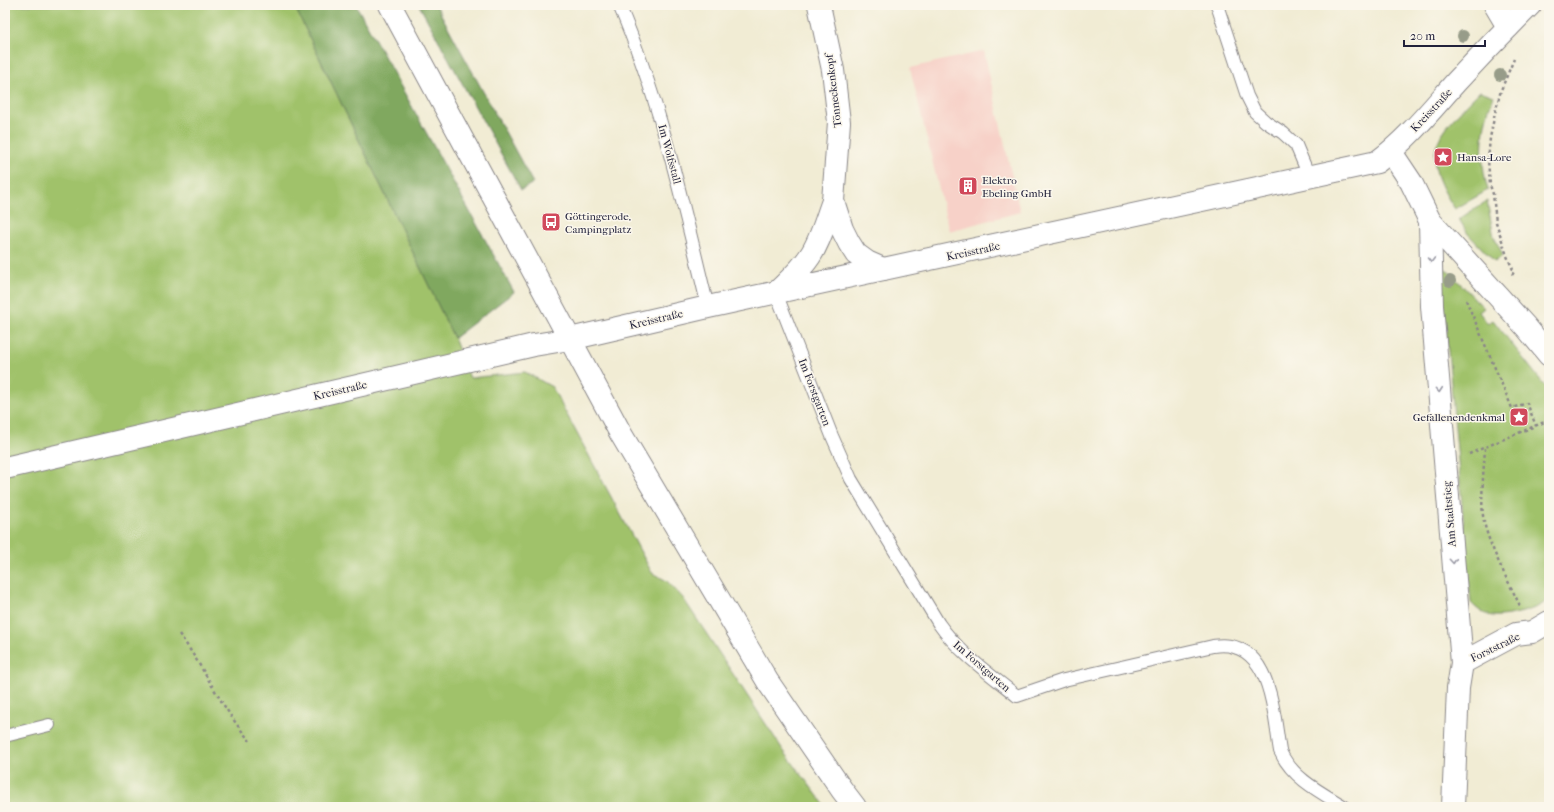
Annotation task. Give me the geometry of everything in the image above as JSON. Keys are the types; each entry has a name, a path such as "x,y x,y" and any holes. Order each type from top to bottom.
{"street":[{"path":"390,5 637,461 768,682 855,807"},
{"name":"Tönneckenkopf","path":"776,293 799,271 811,255 832,201 839,122 833,70 819,5"},
{"path":"1495,5 1508,28"},
{"name":"Kreisstraße","path":"5,468 534,345 570,339 708,307 1094,225 1377,162 1390,152 1416,127 1530,5"},
{"name":"Am Stadtstieg","path":"1390,152 1411,182 1430,221 1549,355"},
{"name":"Tönneckenkopf","path":"832,201 842,229 856,254 867,262 883,269"},
{"name":"Am Stadtstieg","path":"1430,221 1432,306 1462,663 1458,688 1453,807"},
{"name":"Forststraße","path":"1462,663 1516,634 1540,627"}],"lane":[{"name":"Im Wolfsstall","path":"619,5 642,59 669,145 708,307"},
{"path":"1217,5 1247,96 1255,112 1266,122 1284,133 1296,145 1309,176"},
{"name":"Im Forstgarten","path":"776,293 832,436 851,480 939,624 948,637 967,655 1017,696 1064,680 1213,646 1222,645 1241,649 1251,655 1266,678 1280,751 1284,760 1291,770 1307,784 1345,807"},
{"path":"5,736 49,725"}],"path":[{"path":"1492,291 1514,272 1496,222 1493,194 1490,185 1488,160 1490,138 1501,90 1510,66 1522,44 1508,28"},
{"path":"1465,298 1512,408 1526,403 1536,426"},
{"path":"1445,465 1549,420"},
{"path":"1485,448 1483,508 1484,521 1488,535 1540,627"},
{"path":"179,634 206,672 235,723 250,741"}],"shaded area":[{"path":"984,51 1020,212 949,231 910,68"}],"green space":[{"path":"5,5 294,5 454,338 470,378 525,372 552,387 652,573 667,581 683,598 783,750 826,807 5,807"},
{"path":"294,5 356,5 514,292 454,338"},
{"path":"419,5 436,5 533,183 521,190"},
{"path":"1480,91 1494,96 1486,118 1483,142 1483,167 1488,190 1455,209 1443,189 1437,172 1435,158 1437,144 1443,132 1453,119"},
{"path":"1487,201 1494,237 1503,255 1495,262 1468,234 1459,219"},
{"path":"1445,268 1484,308 1479,312 1488,324 1493,320 1549,391 1549,599 1531,609 1514,614 1493,616 1481,611 1471,603 1441,274"}],"place":[{"name":"Hansa-Lore","path":"1443,157"},
{"name":"Elektro Ebeling GmbH","path":"968,186"},
{"name":"Göttingerode, Campingplatz","path":"551,222"},
{"name":"Gefallenendenkmal","path":"1519,417"}]}
